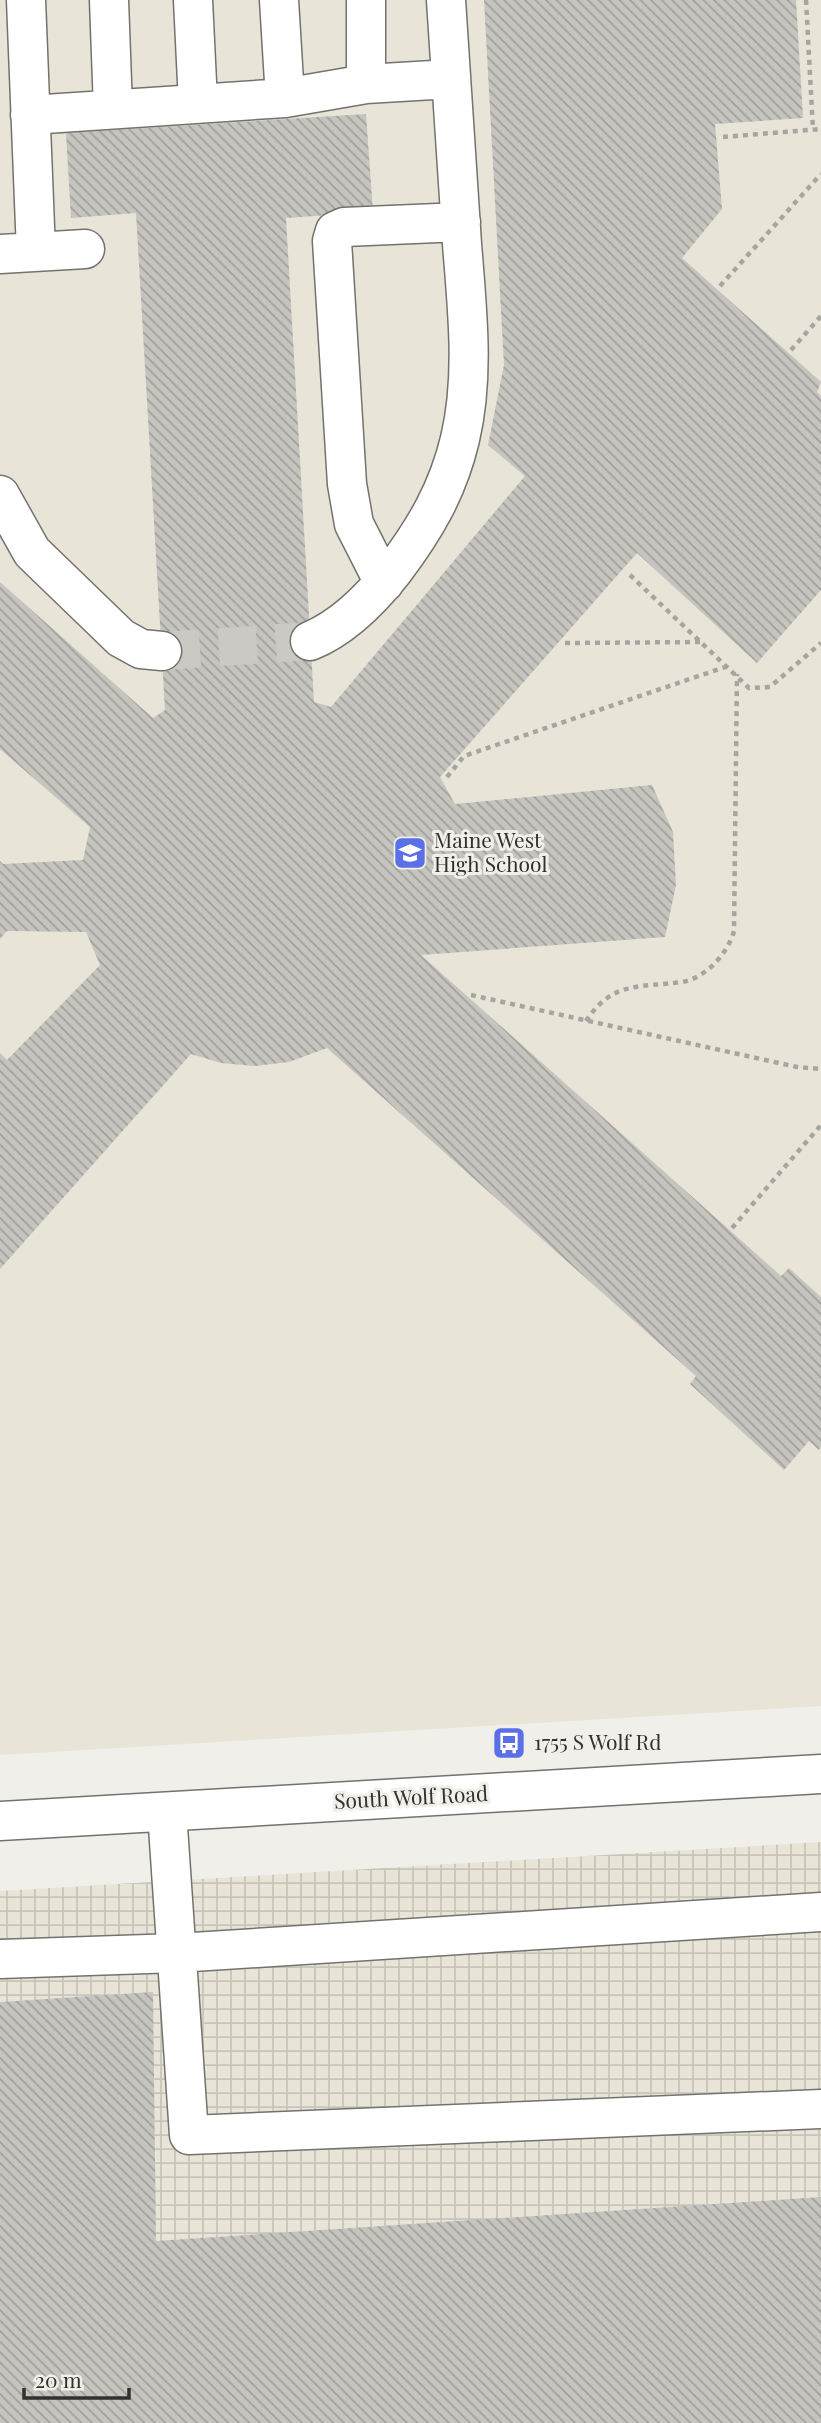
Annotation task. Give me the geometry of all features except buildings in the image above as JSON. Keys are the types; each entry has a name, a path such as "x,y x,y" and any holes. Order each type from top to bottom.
{"main road":[{"path":"26,0 30,115 18,253 85,249"},
{"path":"109,0 113,109"},
{"path":"193,0 198,103"},
{"path":"279,0 285,98"},
{"path":"366,0 366,84"},
{"path":"310,641 331,633 384,583 426,527 443,495 461,439 468,383 468,324 446,0"},
{"path":"30,115 285,98 366,84 450,79"},
{"path":"384,583 354,524 347,484 332,242 335,231 344,227 461,222"},
{"path":"0,495 32,552 121,638 141,649 162,651"},
{"name":"South Wolf Road","path":"0,1821 821,1774"},
{"path":"167,1811 190,2135 821,2109"},
{"path":"0,1959 177,1953 821,1912"}],"path":[{"path":"806,0 813,130"},
{"path":"723,137 821,130"},
{"path":"720,286 821,174"},
{"path":"791,350 821,316"},
{"path":"630,575 750,688 770,687 821,643"},
{"path":"565,643 703,642"},
{"path":"447,777 464,756 728,666"},
{"path":"586,1021 594,1009 630,987 651,982 681,982 697,976 720,958 731,944 734,931 737,674"},
{"path":"471,995 797,1068 821,1069"},
{"path":"732,1228 821,1125"}],"shaded area":[{"name":"Maine West High School","path":"0,0 821,0 821,1706 0,1755"},
{"path":"821,1842 821,2423 0,2423 0,1891"}],"tunnel":[{"path":"162,651 310,641"}],"place":[{"name":"Maine West High School","path":"410,853"},
{"name":"1755 S Wolf Rd","path":"509,1743"}]}
